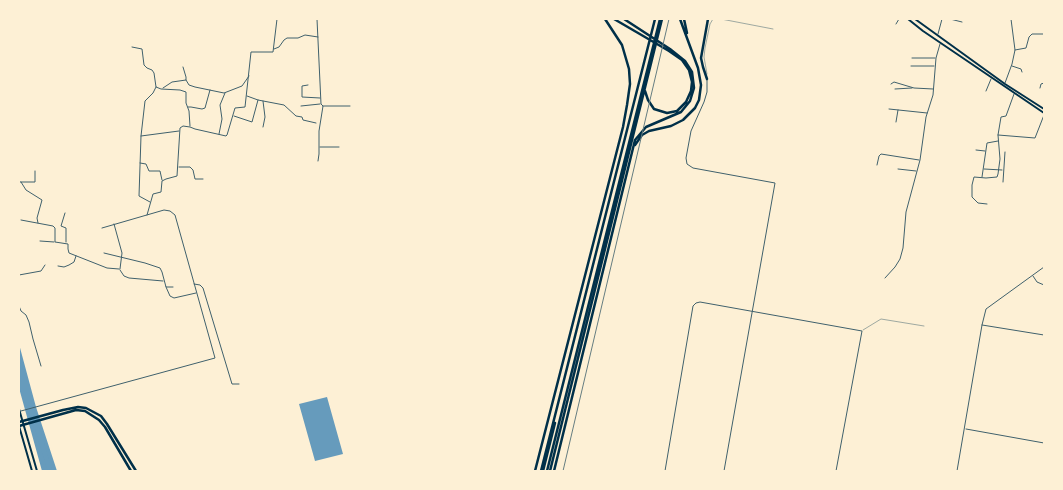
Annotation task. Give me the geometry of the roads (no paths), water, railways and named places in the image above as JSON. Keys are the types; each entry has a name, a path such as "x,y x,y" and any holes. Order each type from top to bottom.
{"highway":[{"path":"535,471 623,127 627,105 630,84 629,69 622,45 605,19"},
{"path":"554,471 635,140 642,131 652,124 681,112 688,104 692,96 694,85 690,69 682,58 640,32 614,19"},
{"path":"624,19 640,32"},
{"path":"542,471 655,19"},
{"path":"549,471 645,89 661,19"},
{"path":"549,471 661,19"},
{"path":"633,149 645,133 680,122 698,104 701,95 701,85 698,68 680,19"},
{"path":"684,19 688,40"},
{"path":"706,79 702,67 702,58 708,19"},
{"path":"645,89 650,105 663,113 677,111 686,102 692,87 690,74 682,60 670,50"},
{"path":"19,425 83,407 101,416 136,471"},
{"path":"63,412 82,410 92,414 99,420 105,427 131,471"}],"main road":[{"path":"908,19 991,79 1044,114"},
{"path":"915,19 1005,84 1044,109"},
{"path":"20,410 37,471"},
{"path":"19,425 24,427"},
{"path":"19,425 32,471"},
{"path":"27,453 32,452"}],"street":[{"path":"162,181 177,176 180,128 183,126 190,127 228,135 235,108 245,107 251,52 273,52 277,19"},
{"path":"317,19 322,105 318,161"},
{"path":"896,24 899,19"},
{"path":"937,36 942,19"},
{"path":"950,19 962,22"},
{"path":"1005,84 1012,65 1015,50 1011,19"},
{"path":"1015,50 1026,48 1032,34 1044,34"},
{"path":"273,49 279,47 287,38 298,38 304,35 318,37"},
{"path":"885,278 900,259 903,248 906,212 920,160 927,113 932,101 936,58 940,43"},
{"path":"132,47 142,49 144,65 155,74 156,87 153,94 145,101 141,136 139,196 150,202"},
{"path":"912,58 936,58"},
{"path":"1012,65 1021,69 1022,72"},
{"path":"911,66 935,66"},
{"path":"183,68 186,80 193,87 225,93 242,86 249,76"},
{"path":"706,79 707,92 691,131 686,158 687,164 693,168 775,183 724,471"},
{"path":"986,90 991,79"},
{"path":"163,89 172,82 186,80"},
{"path":"892,84 894,82 912,88"},
{"path":"1040,88 1044,83"},
{"path":"308,85 302,85 302,97 321,98"},
{"path":"156,87 186,92 190,127"},
{"path":"895,89 934,89"},
{"path":"188,108 205,108 210,90"},
{"path":"219,134 222,119 220,105 225,93"},
{"path":"987,204 978,203 972,196 974,177 996,177 998,174 1000,159 998,135 1001,117 1006,116 1014,93"},
{"path":"247,96 258,100 284,105 296,116 302,117 303,120 316,123"},
{"path":"234,116 252,122 258,100"},
{"path":"263,101 265,117 263,127"},
{"path":"301,106 350,106"},
{"path":"889,109 927,113"},
{"path":"896,122 898,110"},
{"path":"998,135 1035,138 1044,114"},
{"path":"141,136 179,131"},
{"path":"982,178 987,142 998,141"},
{"path":"319,147 339,147"},
{"path":"976,150 985,151"},
{"path":"1003,182 1005,152"},
{"path":"877,165 878,156 882,154 920,160"},
{"path":"140,164 146,164 149,172 160,171 162,181 161,192 153,194 146,215"},
{"path":"178,167 190,167 195,179 203,179"},
{"path":"898,169 917,171"},
{"path":"983,169 1003,170"},
{"path":"20,182 35,182 35,171"},
{"path":"20,182 26,190 42,200 37,218 38,223"},
{"path":"20,410 59,401 215,358 173,212 167,210 102,228"},
{"path":"65,214 61,226 66,228 66,243 68,244 68,252 107,268 119,269 124,276 128,278 164,281"},
{"path":"21,220 54,227 55,242"},
{"path":"114,224 122,253 119,269"},
{"path":"40,241 66,243"},
{"path":"104,253 160,268 170,296 174,298 196,293"},
{"path":"58,266 69,266 74,262 77,255"},
{"path":"19,275 41,271 45,265"},
{"path":"958,471 982,324 986,309 988,306 1044,267"},
{"path":"1033,275 1037,282 1044,285"},
{"path":"194,284 200,285 203,288 232,384 239,384"},
{"path":"166,286 173,287"},
{"path":"665,471 693,306 697,302 862,331 836,471"},
{"path":"19,306 30,322 33,339 41,366"},
{"path":"982,324 1044,335"},
{"path":"965,429 1044,443"}],"lane":[{"path":"706,79 704,57 705,48 710,24 713,19"},
{"path":"721,19 773,29"},
{"path":"862,331 881,319 924,326"}],"water":[{"path":"19,344 36,407 57,471 42,471 19,388"},
{"path":"327,397 343,454 315,461 299,404"}],"waterway":[{"path":"19,365 24,381"},
{"path":"36,424 50,471"}],"railway":[{"path":"563,471 669,19"}]}
